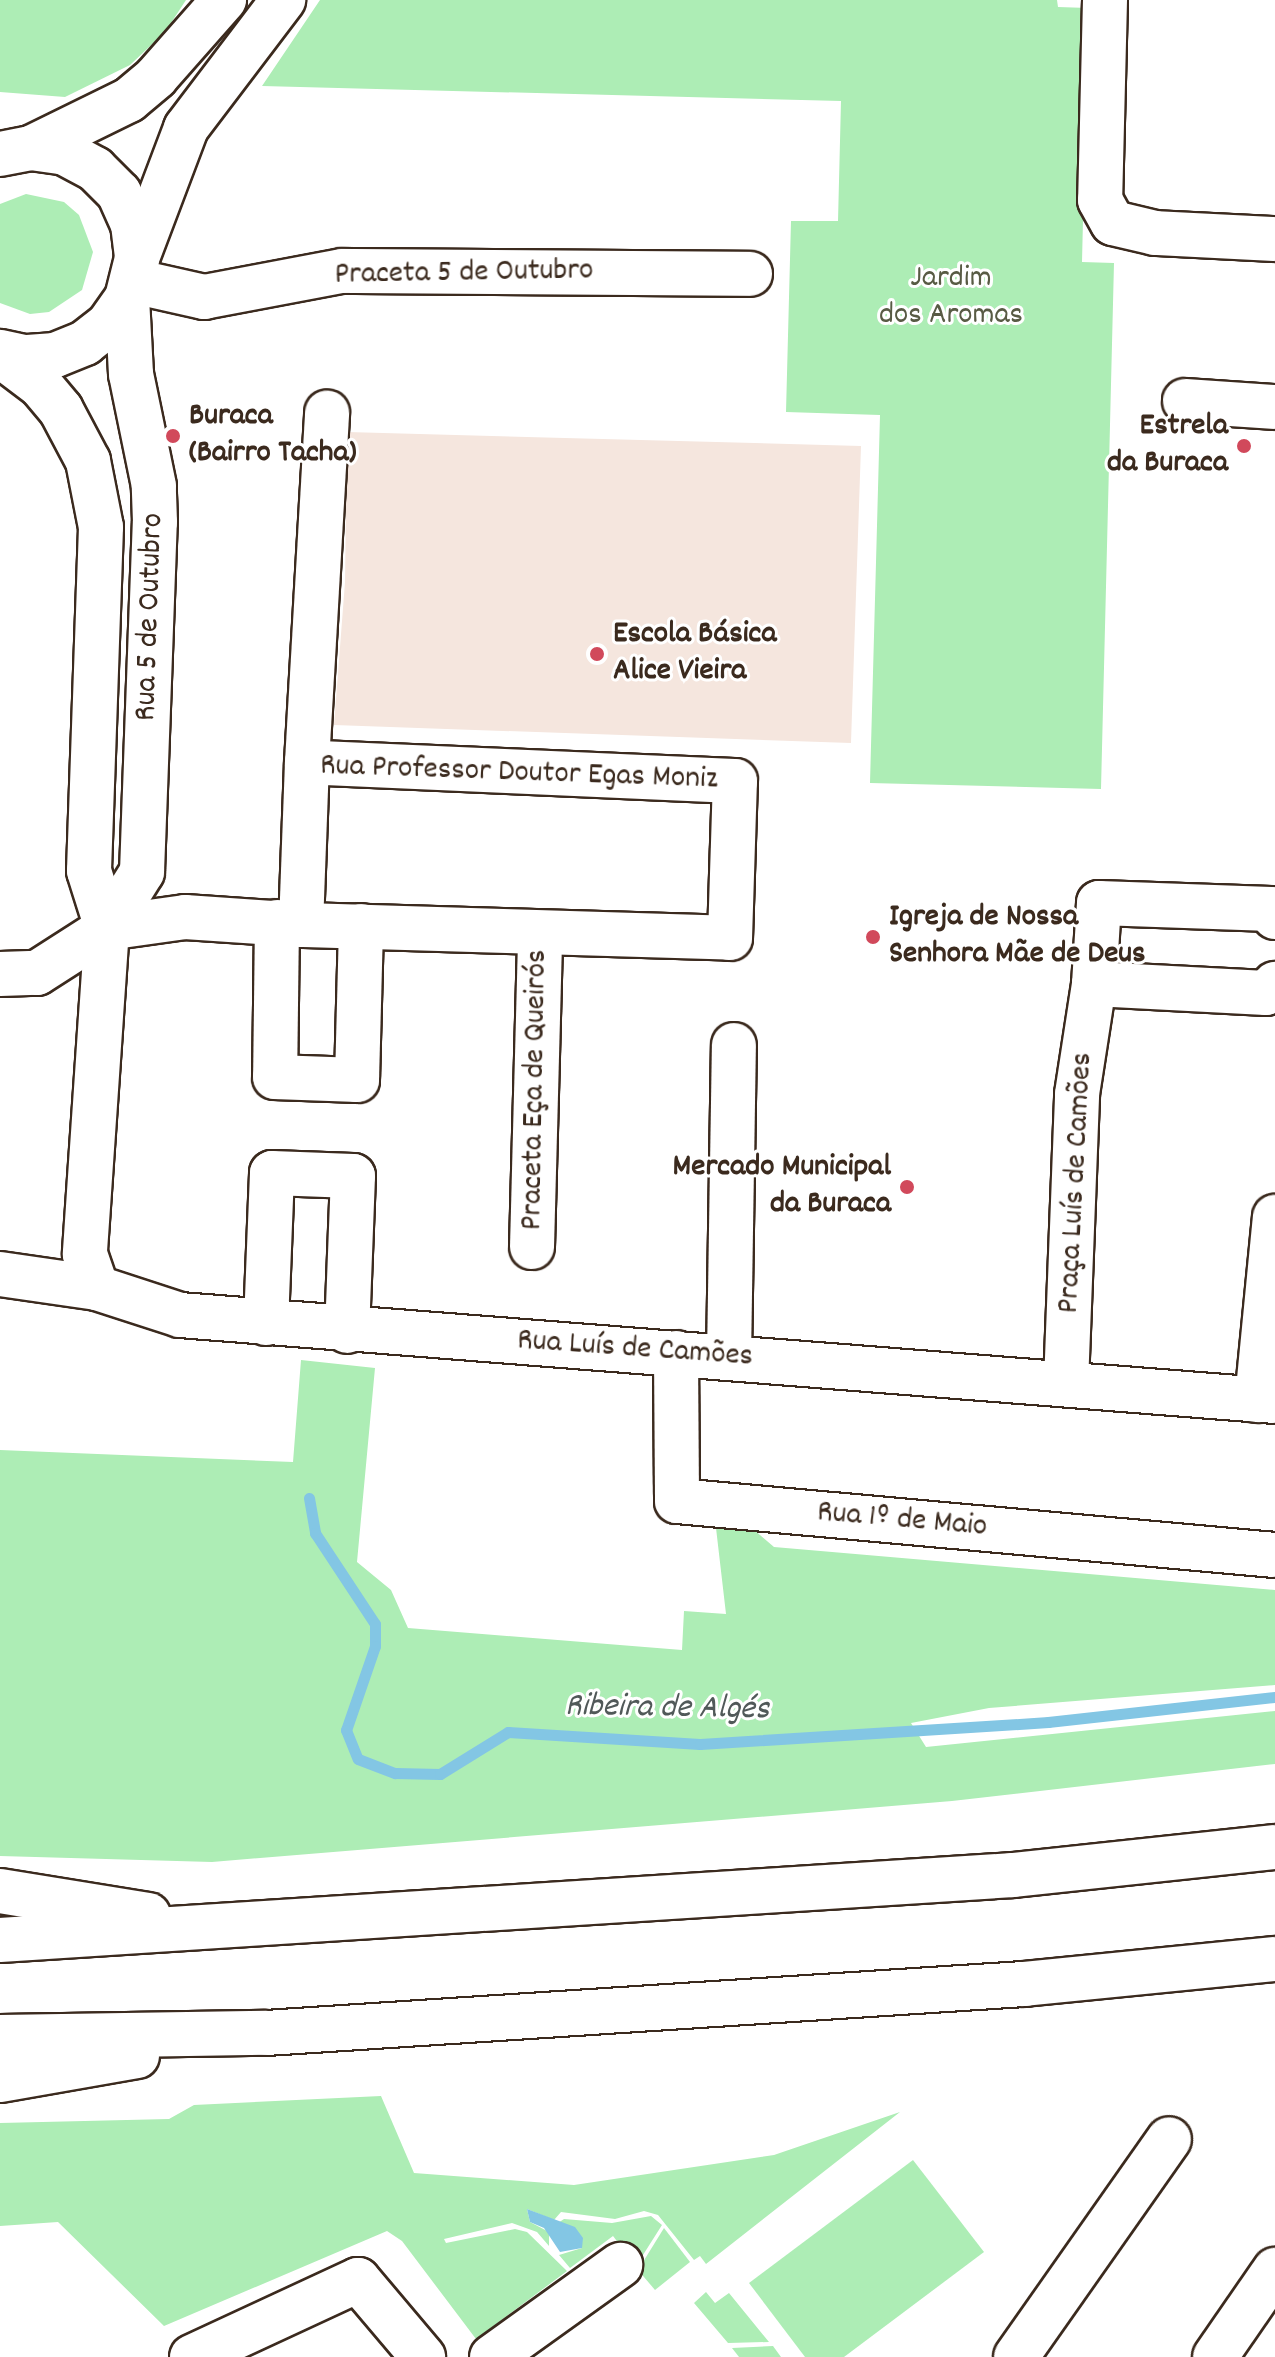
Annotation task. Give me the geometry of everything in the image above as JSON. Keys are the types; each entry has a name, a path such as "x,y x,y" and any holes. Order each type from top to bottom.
{"main road":[{"path":"15,151 129,100 156,77 224,0"},
{"path":"0,353 24,357 55,355 85,343 109,324 133,279 186,128 283,0"},
{"path":"1105,0 1100,200 1113,223 1155,233 1275,239"},
{"name":"Rua 5 de Outubro","path":"15,151 65,153 95,169 111,185 133,224 131,374 154,486 155,522 142,872 107,928"},
{"name":"Praceta 5 de Outubro","path":"133,279 204,297 342,271 750,274"},
{"name":"Rua 5 de Outubro","path":"0,353 41,386 61,410 96,487 101,527 89,871 107,928 85,1254 97,1288"},
{"path":"1185,401 1275,407"},
{"path":"307,762 327,413"},
{"name":"Rua Professor Doutor Egas Moniz","path":"107,928 185,917 289,924 730,938 735,781 307,762 289,924"},
{"path":"1275,917 1271,909 1099,903 1094,984 1266,993 1275,984"},
{"path":"289,924 275,1077 343,1080 357,1080 361,926"},
{"path":"0,974 37,973 107,928"},
{"name":"Praceta Eça de Queirós","path":"532,1247 540,933"},
{"name":"Praça Luís de Camões","path":"1066,1384 1077,1094 1094,984"},
{"path":"729,1357 734,1045"},
{"path":"266,1323 272,1173 353,1176 347,1331"},
{"path":"1266,1400 1275,1217"},
{"name":"Rua Luís de Camões","path":"0,1274 97,1288 180,1315 347,1331 676,1353 1266,1400"},
{"name":"Rua 1º de Maio","path":"676,1353 677,1501 1275,1555"},
{"path":"0,1940 229,1929 1013,1875 1275,1847"},
{"path":"0,1891 229,1929"},
{"path":"0,2037 266,2033 1024,1984 1275,1959"},
{"path":"0,2080 266,2033"},
{"path":"1016,2357 1169,2139"},
{"path":"492,2357 620,2265"},
{"path":"1215,2357 1275,2270"},
{"path":"193,2357 358,2280 423,2357"}],"shaded area":[{"name":"Escola Básica Alice Vieira","path":"347,432 861,446 851,743 334,725 345,582"}],"green space":[{"path":"0,0 186,0 165,32 130,65 65,97 0,92"},
{"name":"Jardim dos Aromas","path":"320,0 1057,0 1058,7 1088,8 1082,262 1114,263 1101,789 870,783 880,415 786,412 791,221 838,221 841,101 262,86"},
{"path":"26,194 64,202 79,215 93,252 82,290 49,312 30,314 0,303 0,204"},
{"path":"301,1360 375,1368 357,1562 391,1590 408,1628 682,1650 684,1611 726,1614 716,1528 745,1522 774,1547 1275,1590 1275,1685 989,1708 911,1723 926,1747 1275,1711 1275,1764 952,1801 212,1862 0,1856 0,1450 293,1462"},
{"path":"381,2096 414,2173 574,2185 774,2155 900,2112 706,2264 700,2256 694,2260 658,2215 644,2211 615,2219 561,2212 554,2220 527,2209 530,2222 549,2232 549,2246 537,2232 512,2223 444,2239 446,2243 515,2229 527,2232 567,2271 476,2339 402,2241 387,2231 164,2326 58,2222 0,2226 0,2123 169,2119 194,2105"},
{"path":"913,2160 984,2252 844,2357 805,2357 749,2283"},
{"path":"651,2216 662,2225 636,2266 613,2236 570,2268 559,2255 582,2248 578,2236 558,2223 564,2219 612,2223"},
{"path":"664,2228 690,2262 655,2290 638,2270"},
{"path":"706,2292 715,2303 729,2293 769,2342 728,2343 694,2303"},
{"path":"773,2346 781,2357 739,2357 732,2348"}],"water":[{"path":"527,2209 575,2227 583,2238 582,2248 560,2252 544,2228 530,2222"}],"waterway":[{"name":"Ribeira de Algés","path":"309,1498 315,1533 375,1624 375,1646 346,1730 358,1759 395,1773 440,1774 508,1732 700,1744 1048,1722 1275,1697"}],"place":[{"name":"Buraca (Bairro Tacha)","path":"173,436"},
{"name":"Estrela da Buraca","path":"1244,446"},
{"name":"Escola Básica Alice Vieira","path":"597,654"},
{"name":"Igreja de Nossa Senhora Mãe de Deus","path":"873,937"},
{"name":"Mercado Municipal da Buraca","path":"907,1187"}]}
